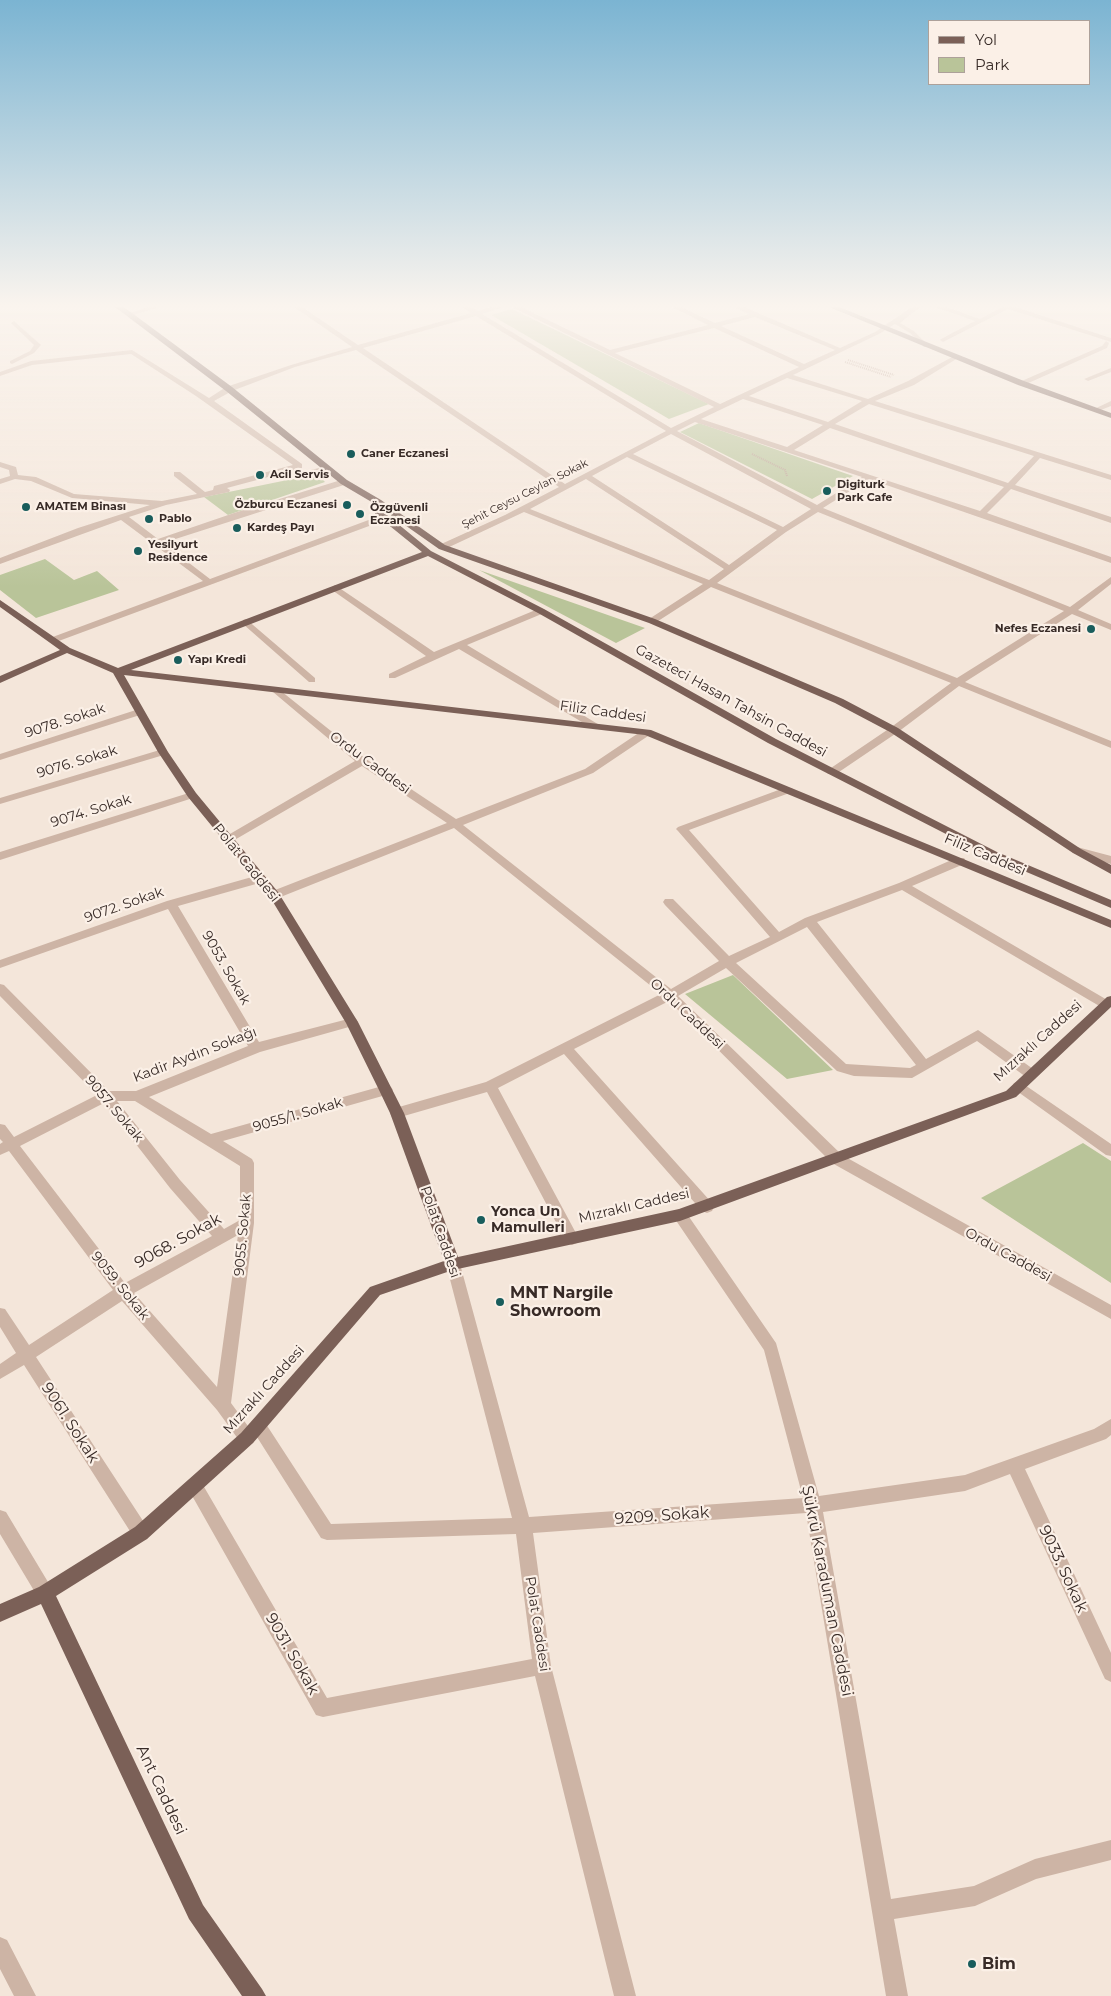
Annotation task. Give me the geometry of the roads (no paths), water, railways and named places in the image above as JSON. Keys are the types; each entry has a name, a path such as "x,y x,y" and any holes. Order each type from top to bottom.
{"main road":[{"name":"Gazeteci Hasan Tahsin Caddesi","path":"243,400 344,482 378,502 442,547 652,621 839,701 894,730 1077,850 1111,870"},
{"path":"1069,400 1111,416"},
{"name":"Gazeteci Hasan Tahsin Caddesi","path":"357,491 368,505 428,553 541,611 763,736 832,772 993,854 1111,904"},
{"path":"0,603 67,650 117,671 428,553"},
{"path":"0,680 67,650"},
{"name":"Filiz Caddesi","path":"117,671 647,732 1111,924"},
{"name":"Polat Caddesi","path":"117,671 163,752 192,795 274,895 352,1022 397,1113 453,1264"},
{"path":"129,693 130,684 134,677 151,674"},
{"name":"Mızraklı Caddesi","path":"0,1613 45,1593 141,1533 253,1432 375,1291 453,1264 680,1215 707,1207 1011,1094 1108,1002"},
{"name":"Ant Caddesi","path":"45,1593 196,1912 255,1996"}],"street":[{"path":"435,400 564,487"},
{"path":"621,400 672,431 818,508 1111,627"},
{"path":"706,400 720,407"},
{"name":"Şehit Ceysu Ceylan Sokak","path":"442,547 523,509 626,454 734,400"},
{"path":"756,400 1111,520"},
{"path":"209,401 299,466 217,488 218,492"},
{"path":"788,450 868,401 1111,478"},
{"path":"1096,410 1111,404"},
{"path":"694,419 982,514 1111,560"},
{"path":"296,457 309,453"},
{"path":"626,454 783,530"},
{"path":"982,514 1039,455"},
{"path":"0,464 12,469 14,477"},
{"path":"0,561 81,530 123,518 164,503 327,468"},
{"path":"178,474 204,495"},
{"path":"586,476 729,569"},
{"path":"652,621 711,583 783,530 868,476"},
{"path":"0,482 14,477 33,479 72,496 164,503"},
{"path":"157,542 344,482"},
{"path":"523,509 1110,744"},
{"path":"53,640 385,517"},
{"path":"123,518 208,581"},
{"path":"832,772 894,730 958,682 1071,611 1111,580"},
{"path":"334,588 433,656"},
{"path":"392,676 433,656 541,611"},
{"path":"246,622 312,680"},
{"path":"460,645 596,726"},
{"name":"Ordu Caddesi","path":"276,690 362,760 454,823 670,995 837,1159 1111,1313"},
{"name":"9078. Sokak","path":"0,757 139,712"},
{"path":"274,895 589,771 647,732"},
{"name":"9076. Sokak","path":"0,801 163,752"},
{"path":"227,840 362,760"},
{"path":"778,938 682,829 788,790"},
{"name":"9074. Sokak","path":"0,856 192,795"},
{"path":"1077,850 1111,860"},
{"path":"397,1113 490,1086 670,995 727,962 809,921 902,886 960,861"},
{"name":"9072. Sokak","path":"0,964 171,904 259,879"},
{"path":"902,886 1108,1002"},
{"path":"669,902 727,962 842,1068 854,1071 912,1073 978,1035 1031,1074"},
{"name":"9053. Sokak","path":"171,904 256,1048"},
{"path":"809,921 924,1066"},
{"name":"9057. Sokak","path":"0,988 106,1096 175,1184 221,1236"},
{"name":"Kadir Aydın Sokağı","path":"5,1148 106,1096 136,1096 256,1048 352,1022"},
{"path":"565,1047 707,1207"},
{"path":"490,1086 572,1239"},
{"path":"1019,1086 1111,1151"},
{"name":"9055/1. Sokak","path":"210,1140 386,1090"},
{"name":"9055. Sokak","path":"136,1096 247,1163 247,1223 223,1405"},
{"name":"9059. Sokak","path":"0,1129 5,1148 123,1292 223,1405 253,1432"},
{"name":"Şükrü Karaduman Caddesi","path":"680,1215 771,1348 813,1505 831,1601 897,1996"},
{"name":"9068. Sokak","path":"0,1372 123,1292 247,1223"},
{"name":"Polat Caddesi","path":"453,1264 523,1526 542,1666 625,1996"},
{"name":"9061. Sokak","path":"0,1314 141,1533"},
{"name":"9209. Sokak","path":"253,1432 327,1532 523,1526 813,1505 964,1483 1100,1434 1111,1426"},
{"name":"9033. Sokak","path":"1014,1464 1111,1673"},
{"name":"9031. Sokak","path":"194,1485 323,1708 542,1666"},
{"path":"0,1518 45,1593"},
{"path":"882,1911 975,1896 1035,1869 1111,1850"},
{"path":"0,1947 25,1996"}],"place":[{"name":"Caner Eczanesi","path":"351,454"},
{"name":"Acil Servis","path":"260,475"},
{"name":"Digiturk Park Cafe","path":"827,491"},
{"name":"Özburcu Eczanesi","path":"347,505"},
{"name":"AMATEM Binası","path":"26,507"},
{"name":"Özgüvenli Eczanesi","path":"360,514"},
{"name":"Pablo","path":"149,519"},
{"name":"Kardeş Payı","path":"237,528"},
{"name":"Yesilyurt Residence","path":"138,551"},
{"name":"Nefes Eczanesi","path":"1091,629"},
{"name":"Yapı Kredi","path":"178,660"},
{"name":"Yonca Un Mamulleri","path":"481,1220"},
{"name":"MNT Nargile Showroom","path":"500,1302"},
{"name":"Bim","path":"972,1964"}]}
